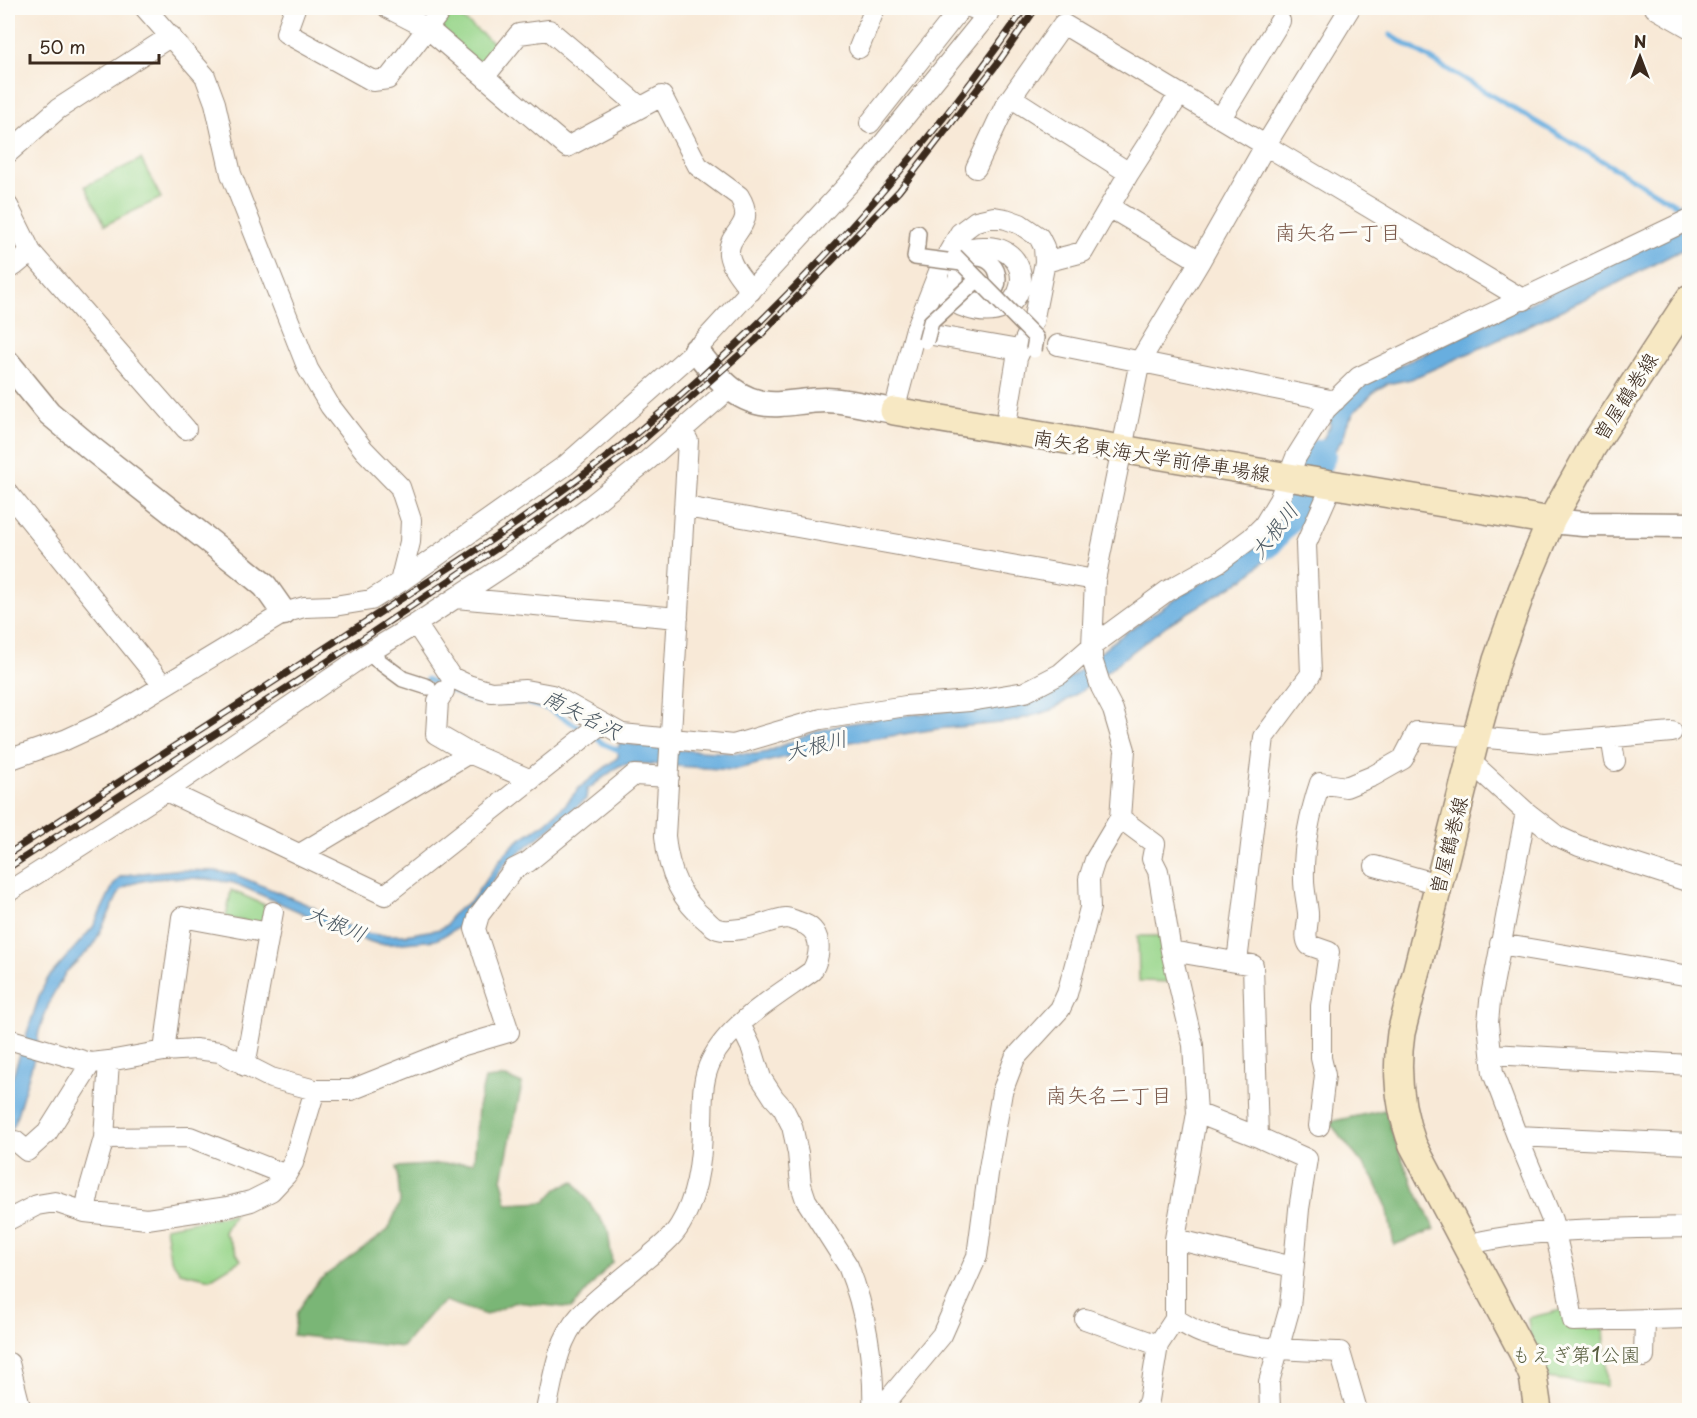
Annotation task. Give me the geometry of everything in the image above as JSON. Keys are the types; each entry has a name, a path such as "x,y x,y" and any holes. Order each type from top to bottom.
{"main road":[{"name":"曽屋鶴巻線","path":"1538,1410 1533,1376 1523,1353 1413,1145 1399,1098 1398,1052 1473,749 1501,650 1522,590 1551,521 1593,446 1689,298"},
{"name":"南矢名東海大学前停車場線","path":"894,411 1551,521"}],"street":[{"path":"145,8 205,76 215,103 231,174 308,369 330,406 364,450 400,487 411,520 410,542 400,582"},
{"path":"295,8 286,33 373,81 388,79 443,8"},
{"path":"388,8 427,28 567,147 662,96 698,166 739,196 743,202 744,224 730,245 729,254 733,266 751,291"},
{"path":"859,48 875,8"},
{"path":"870,123 961,8"},
{"path":"881,1410 942,1335 977,1256 1002,1092 1016,1058 1060,1008 1068,994 1090,908 1089,879 1095,860 1120,818 1125,750 1113,710 1101,687 1092,653 1095,580 1140,361 1265,146 1350,8"},
{"path":"1655,8 1689,28"},
{"path":"8,760 65,740 102,723 284,612 304,607 334,606 371,600 566,465 696,350 751,291 865,166 984,10"},
{"path":"1221,118 1280,21"},
{"path":"976,168 1005,106 1063,24 1524,300"},
{"path":"485,76 519,34 549,30 640,107"},
{"path":"8,153 58,109 171,36"},
{"path":"1044,262 1083,252 1129,173 1179,95"},
{"path":"1012,98 1129,173"},
{"path":"8,206 31,252 186,429"},
{"path":"1109,207 1200,261"},
{"path":"696,350 729,389 761,404 829,399 894,411 960,233 976,220 994,217 1006,219 1020,224 1039,237 1044,247 1044,262 1033,322 1038,344 1005,430"},
{"path":"416,624 451,677 468,685 491,692 525,690 552,695 622,734 671,741 733,744 820,719 1025,692 1060,674 1092,653 1167,591 1220,562 1251,538 1264,525 1279,500 1296,457 1326,409 1359,377 1524,300 1689,219"},
{"path":"918,233 915,257 958,268 955,281 967,298 980,300 992,293 998,283 998,276 992,264 981,257 949,265"},
{"path":"14,266 31,252"},
{"path":"949,265 978,279 1038,344"},
{"path":"920,337 931,322 978,279"},
{"path":"920,337 1038,344 1140,361 1335,401"},
{"path":"10,370 49,413 265,586 284,612"},
{"path":"8,892 166,791 368,653 456,598 590,506 729,389"},
{"path":"546,1410 560,1354 567,1334 578,1318 659,1248 679,1228 687,1213 694,1195 698,1174 704,1083 711,1061 721,1044 740,1024 812,971 818,960 820,948 817,936 806,924 786,918 755,928 717,929 696,913 681,892 667,857 665,836 686,507 688,441 682,430"},
{"path":"1237,962 1264,736 1311,674 1306,543 1328,484"},
{"path":"8,494 163,685"},
{"path":"686,507 1095,580"},
{"path":"1551,521 1583,524 1689,525"},
{"path":"456,598 678,618"},
{"path":"368,653 403,679 436,689 438,701 436,734 468,753 531,780"},
{"path":"166,791 386,895 601,724"},
{"path":"1319,1126 1324,1075 1321,1058 1322,1006 1329,952 1309,945 1306,940 1308,915 1304,863 1309,817 1320,783 1346,787 1373,776 1403,759 1417,732 1473,749 1672,732"},
{"path":"1611,737 1615,761"},
{"path":"1473,749 1526,812 1557,836 1579,846 1689,882"},
{"path":"300,854 468,753"},
{"path":"11,1040 100,1062 164,1051 195,1049 220,1052 271,1078 315,1090 351,1090 461,1046 509,1032 475,929 479,915 514,869 528,862 634,775 669,773"},
{"path":"1526,812 1490,1000 1488,1023 1493,1073 1555,1230 1573,1321 1689,1318"},
{"path":"1120,818 1155,844 1152,859 1158,871 1171,951 1193,1046 1197,1113 1175,1239 1175,1320 1158,1345 1149,1400 1145,1410"},
{"path":"1375,867 1438,884"},
{"path":"245,1066 273,912"},
{"path":"164,1051 182,917 269,933"},
{"path":"1500,944 1689,976"},
{"path":"1171,951 1253,965 1258,1137"},
{"path":"740,1024 752,1049 761,1078 783,1108 792,1126 798,1153 801,1185 806,1200 848,1266 853,1278 869,1342 874,1390 873,1410"},
{"path":"1492,1054 1689,1065"},
{"path":"85,1212 104,1138 100,1062"},
{"path":"15,1140 27,1151 47,1133 100,1062"},
{"path":"8,1220 36,1205 55,1202 85,1212 147,1219 228,1207 251,1201 271,1191 286,1175 293,1163 315,1090"},
{"path":"1197,1113 1307,1159 1299,1209 1290,1307 1269,1382 1270,1410"},
{"path":"1517,1136 1689,1144"},
{"path":"104,1138 190,1137 286,1175"},
{"path":"1465,1245 1499,1237 1555,1230 1689,1227"},
{"path":"1175,1239 1293,1267"},
{"path":"1085,1319 1158,1345"},
{"path":"1175,1320 1204,1334 1243,1344 1277,1350 1341,1352 1357,1410"},
{"path":"1644,1357 1645,1320"},
{"path":"9,1363 21,1410"}],"green space":[{"path":"450,9 500,48 487,64 479,64 439,31"},
{"path":"141,159 161,198 105,225 85,186"},
{"path":"231,890 267,906 265,920 259,924 226,918"},
{"path":"1138,936 1163,936 1173,982 1139,981"},
{"path":"506,1077 522,1084 502,1179 507,1204 545,1202 557,1189 574,1181 608,1230 612,1262 572,1308 515,1302 486,1315 445,1301 431,1313 402,1347 293,1335 297,1312 319,1280 388,1230 400,1202 397,1167 474,1162 478,1107 485,1079"},
{"path":"1385,1110 1407,1171 1435,1229 1394,1245 1387,1207 1373,1177 1329,1122"},
{"path":"234,1214 224,1232 241,1260 210,1279 180,1272 170,1258 165,1227"},
{"name":"もえぎ第1公園","path":"1565,1309 1604,1327 1607,1386 1548,1378 1530,1337 1528,1318"}],"water":[{"path":"1689,226 1689,246 1610,287 1485,346 1411,379 1387,384 1376,390 1355,411 1347,424 1343,439 1332,454 1301,521 1281,546 1244,579 1167,625 1087,687 1052,710 1010,722 937,729 844,743 733,770 633,763 619,766 587,790 586,799 504,865 461,926 436,940 378,944 234,883 175,878 143,881 130,885 120,891 93,946 66,972 51,998 39,1031 35,1055 14,1125 8,1135 8,1090 40,994 48,978 93,927 114,884 120,877 175,870 234,874 313,907 327,918 366,933 405,935 440,929 447,925 451,916 471,901 502,857 516,842 545,823 565,805 579,788 618,757 619,743 680,750 755,754 767,752 817,731 847,724 888,717 1016,704 1031,699 1055,688 1123,634 1222,571 1261,541 1283,512 1288,513 1300,504 1314,456 1330,426 1330,417 1370,380"}],"pier":[{"path":"1311,459 1332,463 1313,504 1298,501"}],"waterway":[{"path":"1390,35 1675,204 1690,207"},
{"name":"大根川","path":"1266,543 1291,513 1320,455"},
{"name":"南矢名沢","path":"427,679 468,699 489,704 523,702 548,709 586,731"},
{"name":"南矢名沢","path":"593,736 604,744 625,753"}],"railway":[{"path":"8,854 492,540 627,441 738,343 841,238 937,126 1025,8"},
{"path":"8,868 370,634 542,518 634,448 756,340 899,191 1000,60 1036,8"}],"district":[{"name":"南矢名一丁目","path":"1338,231"},
{"name":"南矢名二丁目","path":"1109,1094"}]}
